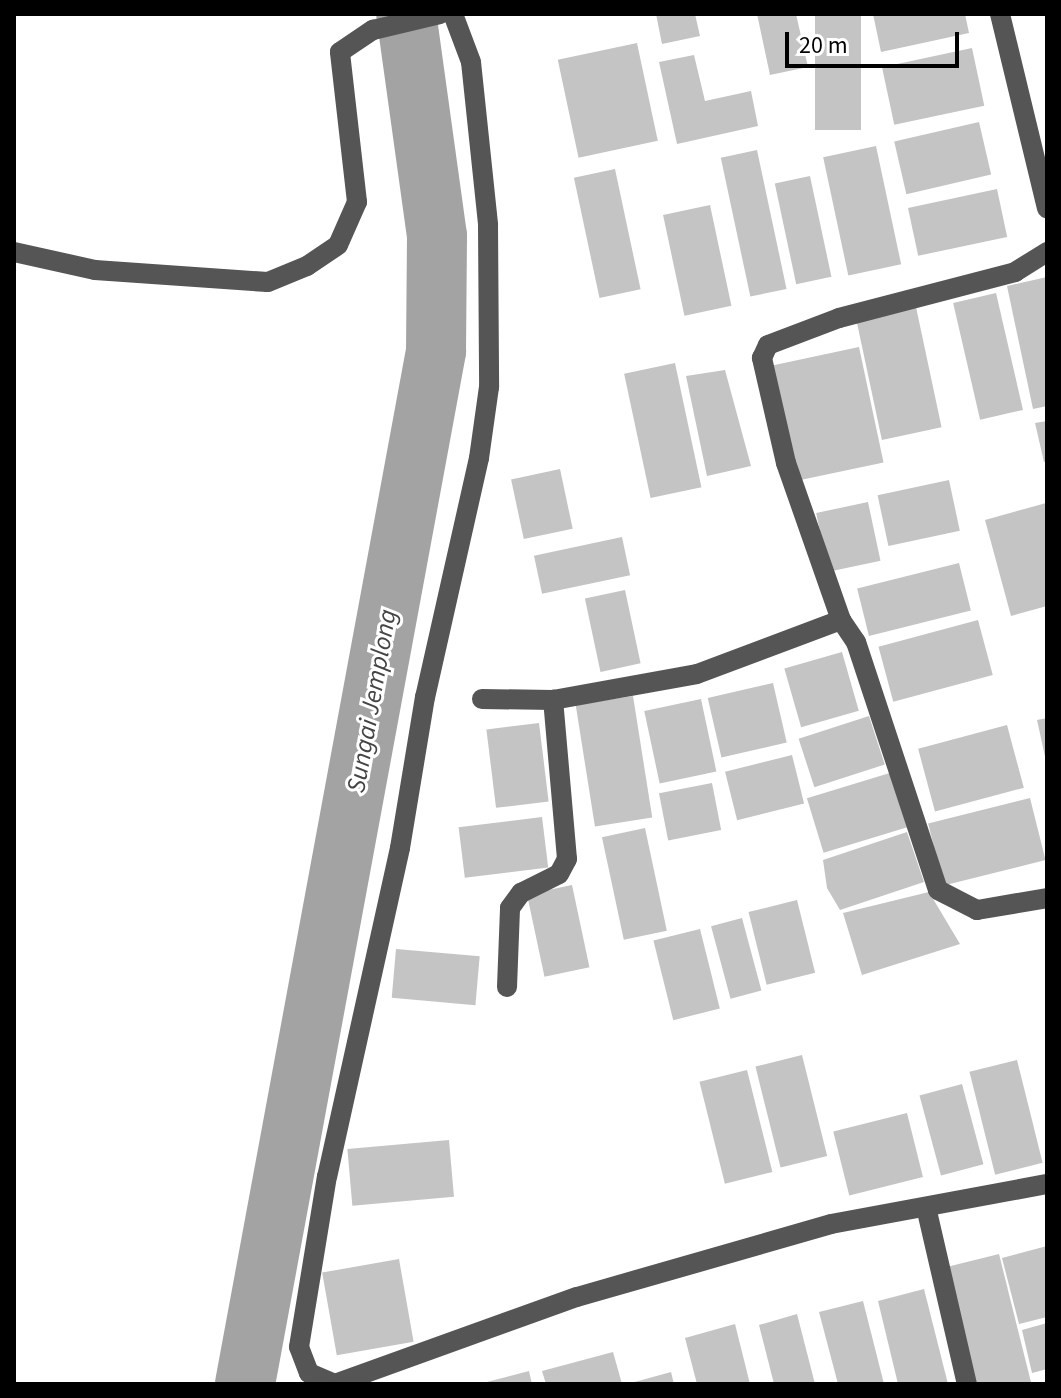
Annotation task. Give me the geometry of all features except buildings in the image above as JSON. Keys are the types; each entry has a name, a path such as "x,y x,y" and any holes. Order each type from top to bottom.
{"street":[{"path":"1000,14 1047,208"},
{"path":"14,252 95,270 268,282 307,266 338,245 357,202 340,52 373,30 441,15 471,62 488,225 489,387 400,848 327,1176 299,1347 309,1373 335,1384 577,1297 831,1224 1047,1184"},
{"path":"1047,252 1015,272 839,318 768,345 762,358 786,463 841,620 856,642 938,890 977,910 1047,898"},
{"path":"482,699 553,700 697,674 841,620"},
{"path":"507,987 510,908 521,893 559,874 567,859 553,700"},
{"path":"926,1207 967,1384"}],"waterway":[{"name":"Sungai Jemplong","path":"245,1384 436,351 437,236 406,14"}]}
